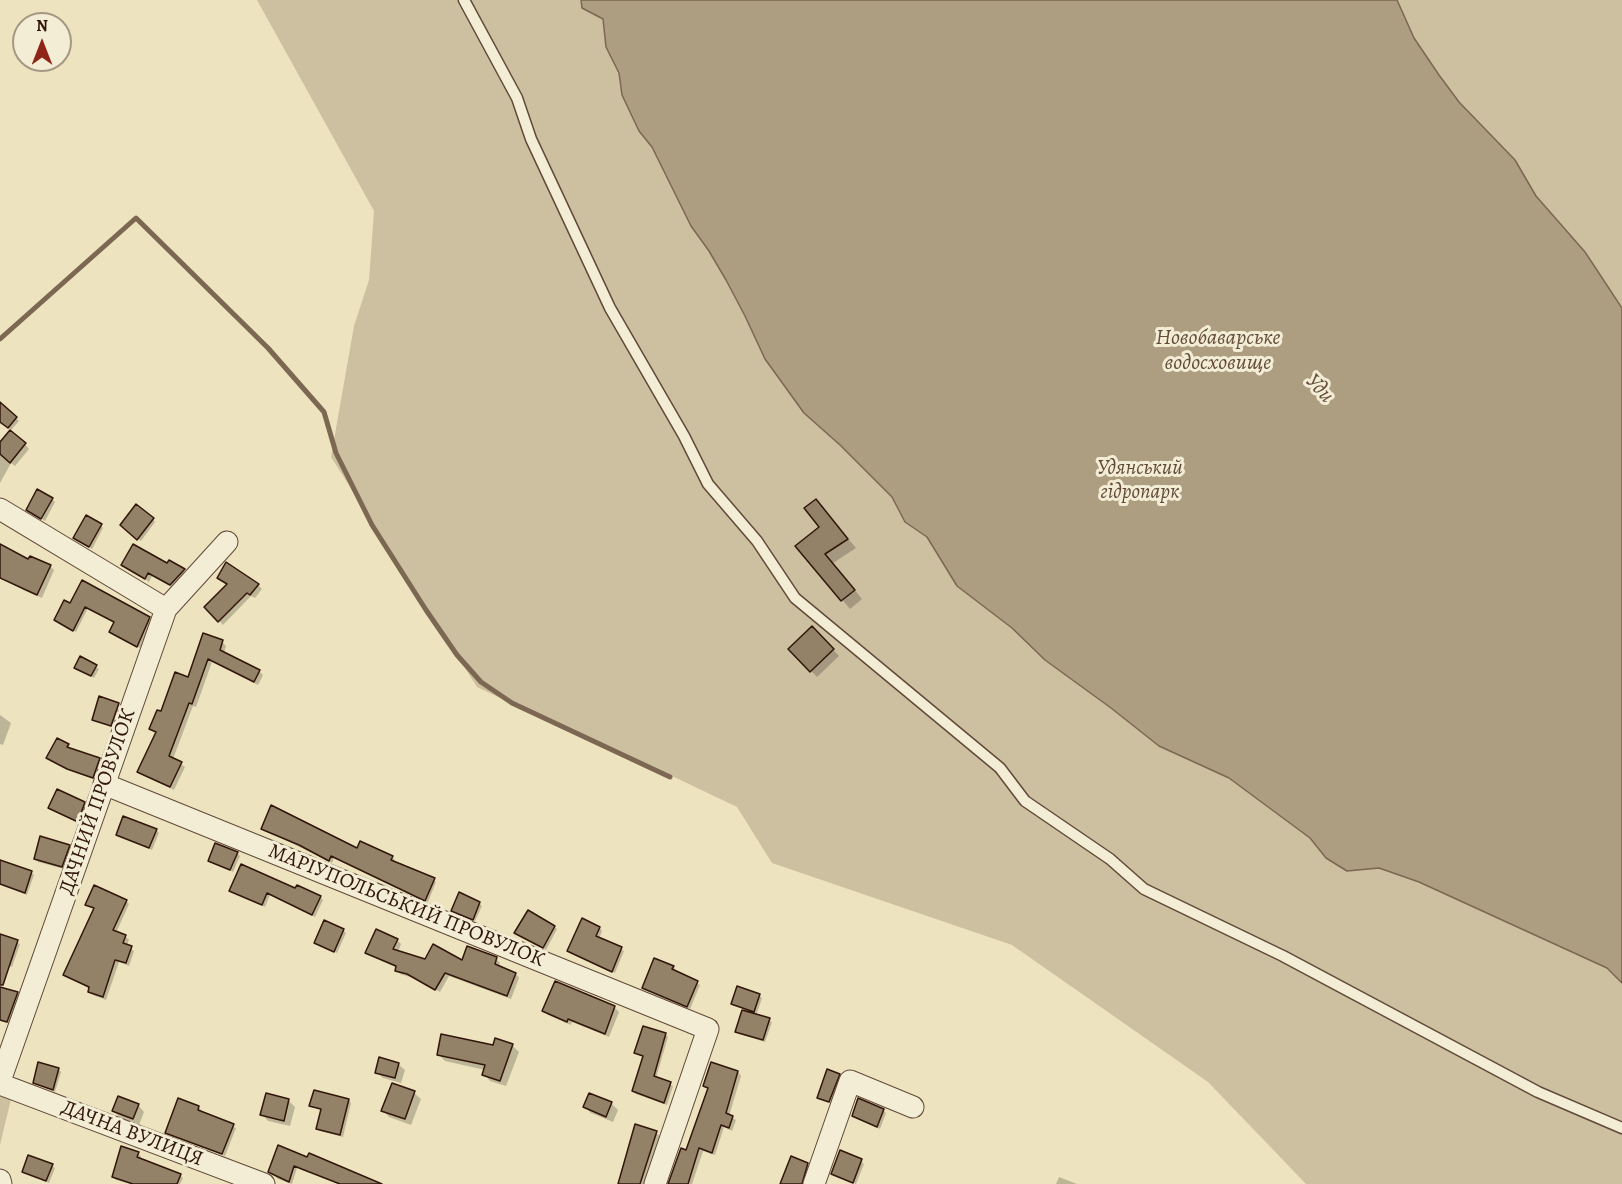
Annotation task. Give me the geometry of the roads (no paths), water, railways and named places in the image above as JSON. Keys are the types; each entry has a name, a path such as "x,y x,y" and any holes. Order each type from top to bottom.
{"street":[{"path":"0,509 166,609"},
{"name":"ДАЧНИЙ ПРОВУЛОК","path":"0,1082 166,609 227,542"},
{"name":"МАРІУПОЛЬСЬКИЙ ПРОВУЛОК","path":"104,784 708,1029 655,1184"},
{"path":"814,1184 850,1081 913,1107"},
{"name":"ДАЧНА ВУЛИЦЯ","path":"0,1082 264,1184"}],"lane":[{"path":"464,0 517,98 531,139 610,308 684,436 708,484 757,541 795,598 1000,768 1025,801 1110,859 1144,889 1283,956 1538,1092 1622,1128"}],"water":[{"name":"Новобаварське водосховище","path":"581,0 1397,0 1414,38 1439,75 1459,102 1515,160 1536,196 1585,252 1622,308 1622,983 1607,968 1419,882 1379,868 1347,871 1326,858 1310,838 1229,778 1159,746 1045,660 1012,628 957,586 927,537 905,522 892,497 804,413 765,359 726,280 691,226 652,147 639,131 622,95 619,73 606,47 603,19 582,8"}],"waterway":[{"path":"0,339 136,218 268,348 324,412 336,453 372,525 457,655 481,682 512,703 670,777"}],"water label":[{"name":"Уди","path":"1319,389"}],"park label":[{"name":"Удянський гідропарк","path":"1140,481"}]}
